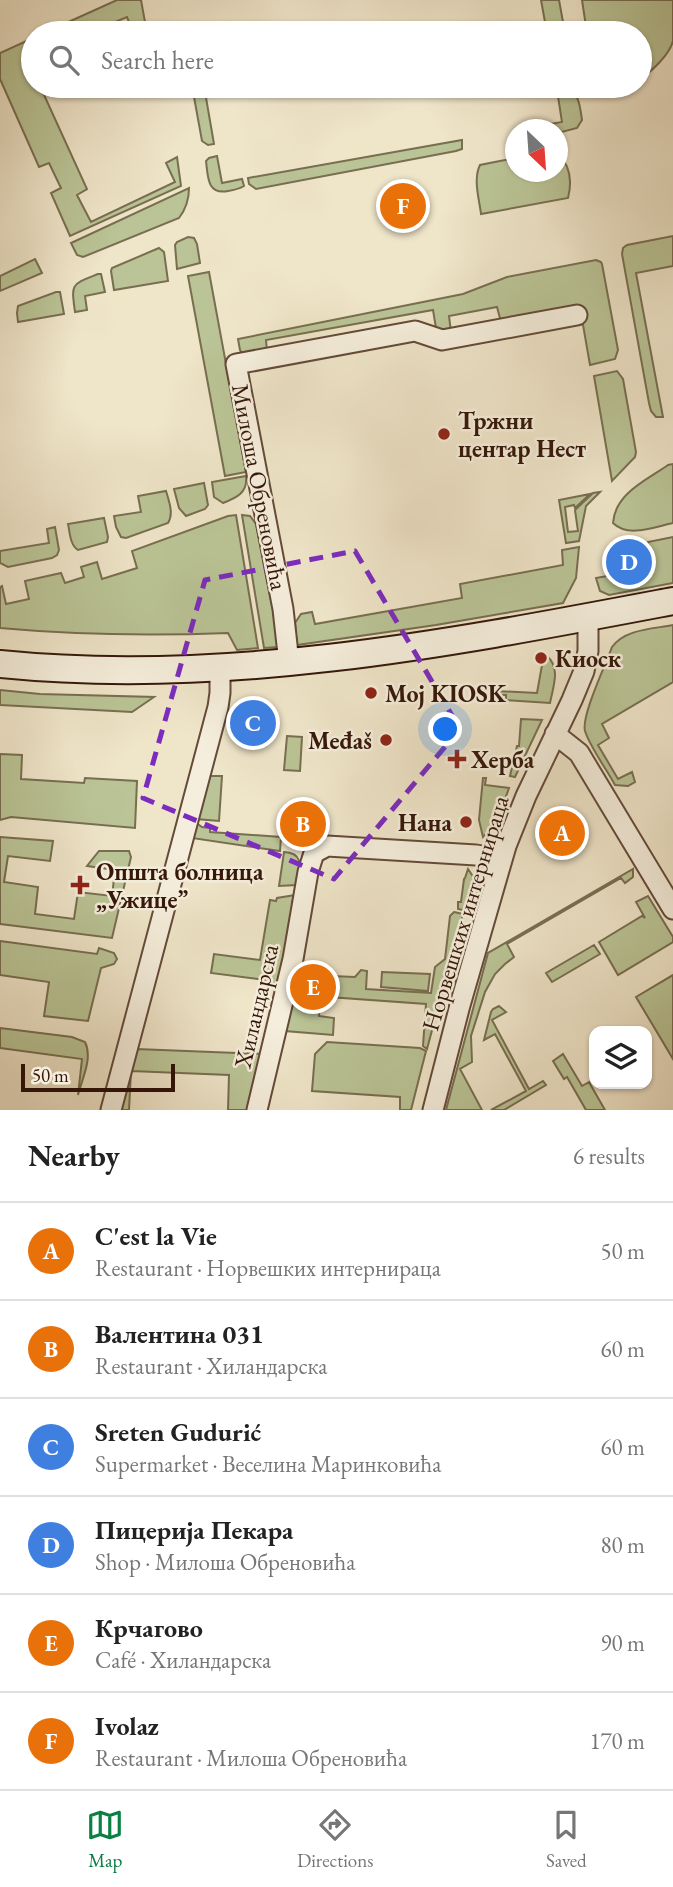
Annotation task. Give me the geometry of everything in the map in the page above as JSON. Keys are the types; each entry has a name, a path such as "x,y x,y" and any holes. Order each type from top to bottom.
{"street":[{"name":"Милоша Обреновића","path":"289,663 283,609 236,364 415,331 442,340 577,315"},
{"path":"0,664 121,670 220,668 289,663 382,651 673,601"},
{"name":"Норвешких интернираца","path":"433,1110 502,859 526,796 584,671 588,651 588,617"},
{"path":"111,1110 218,707 220,668"},
{"path":"555,734 576,749 582,757 673,909"},
{"name":"Хиландарска","path":"257,1110 293,959 308,872 314,853 327,846 502,859"}],"highlighted area":[{"path":"355,551 460,729 334,879 143,798 205,580"}],"green space":[{"path":"117,0 141,0 145,21 128,21 127,17 118,21 71,21"},
{"path":"541,0 559,0 563,21 545,21"},
{"path":"582,0 673,0 673,41 668,52 652,69 652,21 585,21"},
{"path":"21,43 21,98 45,98 87,189 77,195 91,222 175,182 166,163 177,157 181,186 70,236 51,193 61,188 49,163 39,167 0,79 0,53"},
{"path":"194,98 206,98 214,144 208,145 202,141"},
{"path":"558,98 577,98 582,120 577,128 568,130 568,119 562,119"},
{"path":"462,140 462,149 456,151 256,189 249,184 248,178"},
{"path":"217,156 222,183 242,179 244,186 221,192 212,187 206,161"},
{"path":"505,160 505,182 568,182 568,171 570,186 568,198 481,214 477,182 480,165"},
{"path":"189,188 187,204 179,218 83,257 77,255 71,243"},
{"path":"673,236 673,266 636,273 663,417 656,417 649,403 622,254 627,245"},
{"path":"188,237 194,238 197,244 200,263 177,269 175,245"},
{"path":"159,248 164,252 168,281 114,290 112,268"},
{"path":"35,259 42,273 0,291 0,276"},
{"path":"596,260 602,264 618,350 615,359 590,365 582,319 501,322 497,307 449,316 451,332 437,334 433,310 266,340 267,351 243,354 240,350 238,339 463,294 507,277"},
{"path":"209,272 246,472 225,476 188,276"},
{"path":"101,274 105,292 85,296 87,310 75,312 75,286"},
{"path":"60,292 64,314 18,322 18,306"},
{"path":"617,371 623,379 636,452 635,457 612,481 594,376"},
{"path":"673,464 673,523 634,531 613,523 619,503 633,488"},
{"path":"246,476 245,487 237,497 223,503 214,497 212,482"},
{"path":"204,483 208,505 205,509 186,516 179,508 174,489"},
{"path":"166,491 171,512 168,523 126,538 121,537 114,516 141,512 138,496"},
{"path":"600,492 586,506 579,541 566,543 559,500 590,494 575,508 574,505 565,507 568,532 578,531 575,510 593,493"},
{"path":"236,515 258,648 237,650 228,633 114,634 0,628 2,586 6,604 29,599 25,581 61,573 65,583 84,577 81,567 97,562 102,579 137,568 132,551"},
{"path":"242,515 250,516 256,524 278,647 264,648"},
{"path":"104,518 107,542 78,550 75,548 68,524"},
{"path":"55,527 59,550 57,555 8,567 0,563 0,551 49,543 47,529"},
{"path":"673,537 673,583 609,595 600,591 596,578 652,568 648,542"},
{"path":"579,547 576,578 563,603 297,645 295,623 301,614 312,612 315,624 462,598 460,584 563,565 562,550"},
{"path":"673,625 673,682 602,724 609,738 598,745 618,779 632,772 635,782 628,786 615,785 585,731 595,690 612,647 618,641 632,633"},
{"path":"547,656 555,672 550,703 506,700 506,695 496,695 496,691 537,693 542,665"},
{"path":"0,690 40,694 154,697 132,712 0,705"},
{"path":"521,719 542,720 515,777 510,776 519,746"},
{"path":"287,736 302,737 300,771 284,770"},
{"path":"0,754 22,755 21,779 84,783 85,778 137,781 135,828 11,817 0,820"},
{"path":"208,776 222,776 219,821 196,819"},
{"path":"483,778 486,778 485,785 509,788 497,822 483,837 479,820"},
{"path":"195,822 210,828 210,832 281,837 280,851 192,838"},
{"path":"0,837 53,841 50,861 8,856 4,882 38,887 35,914 74,919 78,892 112,896 115,870 87,866 99,851 129,851 131,857 112,938 0,924"},
{"path":"284,852 296,855 300,863 297,885 279,886"},
{"path":"468,869 480,887 473,912 458,909"},
{"path":"633,869 633,877 625,883 621,878 507,944 514,957 495,974 485,992 471,1036 472,1062 460,1069 482,1110 446,1110 488,953"},
{"path":"295,895 281,983 265,983 265,980 211,973 214,954 260,960 270,900 276,901 277,898"},
{"path":"648,896 673,937 673,942 618,975 599,942 642,916 645,918 636,902"},
{"path":"454,912 463,914 427,1049 423,1046 426,1004 329,997 332,976 355,977 361,970 367,971 366,989 431,993 435,967 445,959 450,916"},
{"path":"0,941 97,954 99,948 114,953 117,959 114,964 101,968 88,1021 44,1016 49,982 0,975"},
{"path":"594,945 600,954 552,982 546,973"},
{"path":"382,972 430,974 428,991 381,987"},
{"path":"673,975 673,1059 636,997"},
{"path":"292,1000 320,1003 319,1016 334,1018 333,1035 285,1031"},
{"path":"499,1006 506,1012 492,1020 529,1089 543,1081 546,1085 504,1110 491,1110 526,1091 495,1034 484,1040 491,1012"},
{"path":"0,1028 72,1037 85,1042 88,1055 78,1095 82,1059 0,1048"},
{"path":"327,1042 420,1048 426,1051 411,1110 400,1110 400,1097 312,1091 315,1054"},
{"path":"136,1049 264,1054 249,1110 228,1110 229,1075 131,1071 129,1110 120,1110"},
{"path":"563,1054 582,1086 589,1082 589,1089 593,1089 605,1110 586,1110 567,1077 564,1079 553,1061"}],"place":[{"name":"Ivolaz","path":"403,206"},
{"name":"Тржни центар Нест","path":"444,434"},
{"name":"Пицерија Пекара","path":"629,562"},
{"name":"Киоск","path":"541,658"},
{"name":"Moj KIOSK","path":"371,693"},
{"name":"Sreten Gudurić","path":"253,723"},
{"name":"Međaš","path":"386,740"},
{"name":"Херба","path":"457,759"},
{"name":"Нана","path":"466,822"},
{"name":"Валентина 031","path":"303,824"},
{"name":"C'est la Vie","path":"562,833"},
{"name":"Општа болница „Ужице”","path":"80,885"},
{"name":"Крчагово","path":"313,987"}]}
